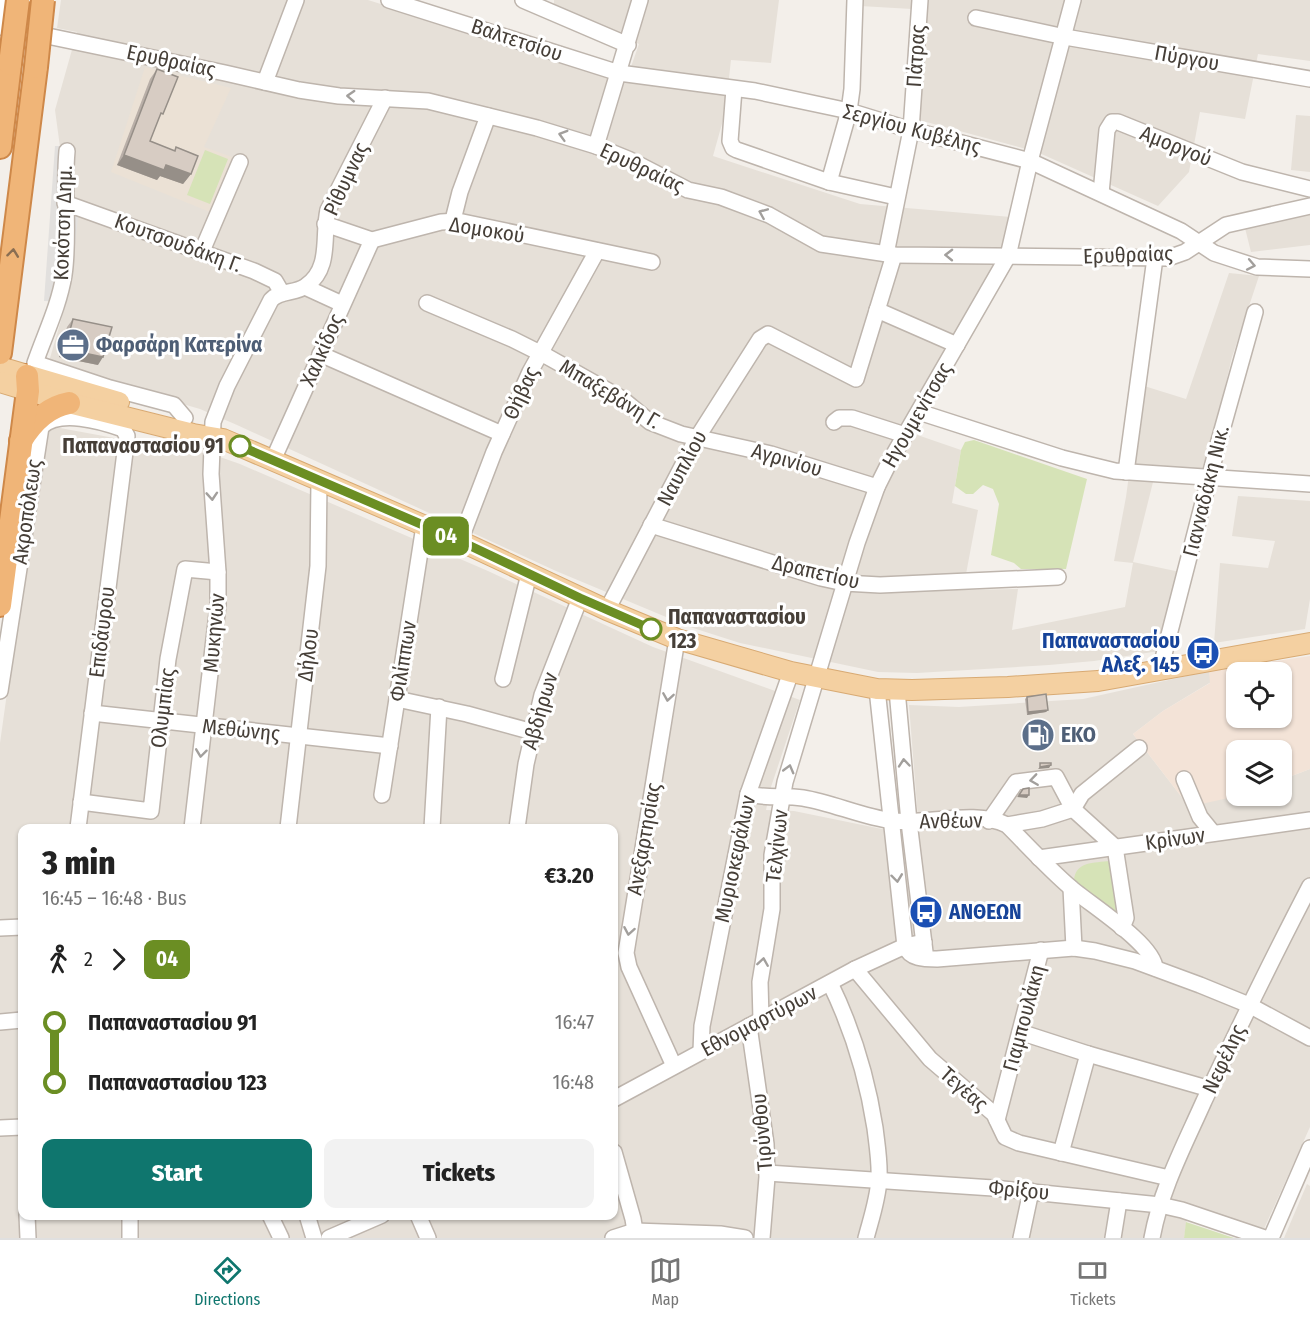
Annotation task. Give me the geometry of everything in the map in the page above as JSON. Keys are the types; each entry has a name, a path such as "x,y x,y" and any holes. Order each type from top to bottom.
{"highway":[{"path":"0,147 18,0"},
{"path":"0,352 43,0"},
{"path":"0,605 30,377"},
{"path":"20,443 28,429 38,419 60,405 69,403"}],"main road":[{"path":"0,367 215,435 460,541 607,610 678,639 791,672 877,689 897,690 1063,684 1098,681 1310,643"},
{"path":"0,382 30,377 69,403 147,415 185,418 197,421 215,435"}],"street":[{"path":"1,26 3,0"},
{"path":"265,82 296,0"},
{"name":"Βαλτετσίου","path":"389,0 428,6 614,71"},
{"path":"523,0 547,5 627,45"},
{"path":"596,146 614,71 627,45 640,0"},
{"path":"829,182 849,111 854,55 855,0"},
{"name":"Πάτρας","path":"768,334 856,379 877,310 890,254 896,197 911,130 920,0"},
{"name":"Ηγουμενίτσας","path":"816,677 844,583 877,487 1008,256 1030,161 1065,37 1073,0"},
{"name":"Πύργου","path":"976,18 1065,37 1310,79"},
{"name":"Ερυθραίας","path":"1,26 319,94 428,101 488,116 596,146 628,159 688,190 721,197 769,215 821,244 890,254 1155,258 1177,256 1215,231 1235,222 1310,206"},
{"name":"Σεργίου Κυβέλης","path":"614,71 755,91 849,111 911,130 1030,161 1181,231 1214,254 1257,267 1310,269"},
{"path":"734,89 730,141 733,148 829,182 896,197"},
{"name":"Ρίθυμνας","path":"305,287 316,275 324,257 325,224 328,210 385,98"},
{"path":"453,220 460,192 488,116"},
{"name":"Αμοργού","path":"1101,193 1107,130 1112,122 1118,122 1242,172 1310,189"},
{"name":"Κοκότση Δημ.","path":"30,377 58,301 64,274 67,232 64,183 67,151"},
{"path":"202,251 240,162"},
{"name":"Κουτσουδάκη Γ.","path":"65,203 202,251 272,279 282,293"},
{"name":"Δομοκού","path":"372,240 453,220 652,262"},
{"path":"325,224 372,240"},
{"name":"Χαλκίδος","path":"273,460 372,240"},
{"name":"Θήβας","path":"460,541 502,434 540,352 597,251"},
{"path":"1126,472 1155,258"},
{"path":"215,435 220,402 274,298 282,293 305,287 342,304"},
{"name":"Μπαξεβάνη Γ.","path":"427,303 540,352 621,398 650,422 697,438"},
{"path":"877,310 957,345"},
{"name":"Γιανναδάκη Νικ.","path":"1160,670 1255,312"},
{"name":"Ναυπλίου","path":"607,610 697,438 760,339 768,334"},
{"path":"320,354 502,434"},
{"path":"30,377 110,388 174,405 185,418"},
{"path":"919,412 1062,458 1126,472 1310,484"},
{"name":"Ακροπόλεως","path":"0,691 40,427 54,418 67,416 118,428 126,432 127,436"},
{"path":"834,422 839,418 852,418 905,435"},
{"name":"Μυκηνών","path":"193,824 216,619 218,572 211,474 215,435"},
{"name":"Επιδάυρου","path":"78,824 127,436"},
{"name":"Αγρινίου","path":"697,438 771,454 877,487"},
{"name":"Δήλου","path":"288,824 318,566 319,481"},
{"name":"Δραπετίου","path":"651,525 820,578 844,583 880,585 1058,576"},
{"name":"Φιλίππων","path":"382,795 424,526"},
{"name":"Ολυμπίας","path":"81,802 151,811 168,659 185,569 218,572"},
{"path":"503,679 529,574"},
{"name":"Αβδήρων","path":"518,824 526,764 542,694 580,598"},
{"name":"Ανεξαρτησίας","path":"674,1066 629,967 626,954 678,639"},
{"name":"Μυριοκεφάλων","path":"701,1051 702,1026 748,794 791,672"},
{"name":"Τελχίνων","path":"755,1023 771,915 772,855 782,798 816,677"},
{"path":"877,689 906,948 913,956 952,958 1074,948 1104,953 1155,968 1249,1005 1310,1038"},
{"path":"897,690 925,958"},
{"path":"397,699 439,707 533,732"},
{"path":"432,824 439,707"},
{"name":"Μεθώνης","path":"92,713 390,746"},
{"path":"1007,825 1042,819 1072,809 1082,794 1139,748"},
{"path":"989,821 1016,782 1056,777 1072,809 1115,847 1126,918 1122,928"},
{"path":"1184,779 1200,817 1213,833"},
{"name":"Ανθέων","path":"748,794 764,798 811,800 891,820 909,822 957,818 999,821 1007,825 1071,888 1149,952 1155,962 1155,968"},
{"name":"Κρίνων","path":"1039,858 1310,820"},
{"name":"Νεφέλης","path":"1152,1238 1169,1178 1249,1005 1310,886"},
{"path":"1071,888 1074,948"},
{"path":"0,928 18,927"},
{"name":"Εθνομαρτύρων","path":"618,1097 855,969 924,942"},
{"name":"Γιαμπουλάκη","path":"997,1120 1041,950"},
{"name":"Τεγέας","path":"855,969 930,1059 990,1110 1002,1134 1008,1139 1169,1178"},
{"path":"830,983 851,1029 866,1080 878,1151 879,1180 866,1238"},
{"path":"0,1022 18,1020"},
{"name":"Τιρύνθου","path":"755,1023 767,1173 762,1238"},
{"path":"1020,1032 1210,1089"},
{"path":"1061,1153 1088,1054"},
{"path":"0,1128 18,1127"},
{"path":"1271,1238 1310,1148"},
{"path":"618,1168 635,1234"},
{"name":"Φρίξου","path":"767,1173 1030,1191 1160,1205 1182,1210 1265,1238"},
{"path":"1021,1238 1030,1191"},
{"path":"1113,1238 1119,1201"},
{"path":"27,1220 28,1238"},
{"path":"130,1220 130,1238"},
{"path":"272,1220 281,1238"},
{"path":"309,1220 314,1238"},
{"path":"329,1238 370,1220"},
{"path":"420,1220 428,1238"},
{"path":"613,1238 635,1234 745,1238"}],"shaded area":[{"path":"61,0 368,0 626,81 639,44 554,4 554,0 779,0 771,63 731,60 725,113 713,156 860,204 1011,217 1004,248 900,429 961,450 952,503 978,510 963,590 1018,589 1012,630 1125,607 1133,563 1114,561 1126,497 1141,385 1186,399 1229,273 1259,276 1232,357 1205,471 1156,470 1133,562 1180,572 1159,651 1094,661 917,673 878,672 740,643 690,627 556,571 200,409 48,365 70,289 72,146 60,147 55,110 77,32 57,28"},
{"path":"860,0 913,0 912,9 860,6"},
{"path":"927,0 1310,0 1310,61 1258,54 1245,119 1200,112 1189,172 1158,206 1037,152 919,120"},
{"path":"145,67 231,88 204,147 232,157 210,212 111,172"},
{"path":"1296,115 1310,116 1310,172 1291,170"},
{"path":"55,146 72,146 70,195 80,201 67,302 44,301"},
{"path":"1310,210 1310,245 1251,252 1244,224"},
{"path":"44,428 60,428 136,442 137,438 220,457 240,464 488,571 653,647 800,700 771,787 766,810 794,811 882,829 919,831 909,705 959,707 1083,699 1209,671 1211,682 1163,711 1133,734 1187,804 1226,798 1226,806 1292,806 1292,776 1310,769 1310,1127 1263,1231 1189,1206 1184,1238 0,1238 0,743"},
{"path":"1238,496 1310,501 1310,599 1305,629 1214,643 1220,563 1268,568 1275,541 1232,536"},
{"path":"1310,656 1310,769 1292,776 1292,740 1226,740 1226,799 1192,806 1187,804 1133,734 1163,711 1210,683 1209,671 1226,668 1226,728 1292,728 1292,662 1270,662"},
{"path":"1307,1184 1310,1186 1310,1238 1284,1238"}],"green space":[{"path":"205,150 228,159 210,204 187,195"},
{"path":"974,440 1087,479 1066,569 1021,569 1014,563 991,555 999,504 993,489 983,485 973,494 966,494 955,486 961,450 965,442"},
{"path":"1110,861 1118,915 1074,881 1075,874 1082,866"},
{"path":"1186,1222 1234,1238 1184,1238"}],"building":[{"path":"157,69 178,77 150,141 175,151 176,147 198,156 191,174 166,165 164,170 124,155"},
{"path":"73,319 112,327 103,357 65,349"},
{"path":"1046,694 1048,710 1028,712 1027,697"},
{"path":"1040,763 1051,763 1051,765 1040,767"},
{"path":"1029,788 1029,795 1019,795 1023,789"}],"bus line":[{"name":"04","path":"240,446 460,541 651,629"}],"place":[{"name":"Φαρσάρη Κατερίνα","path":"73,345"},
{"name":"Παπαναστασίου 91","path":"240,446"},
{"name":"Παπαναστασίου 123","path":"651,629"},
{"name":"Παπαναστασίου Αλεξ. 145","path":"1203,653"},
{"name":"EKO","path":"1038,735"},
{"name":"ΑΝΘΕΩΝ","path":"926,912"}]}
